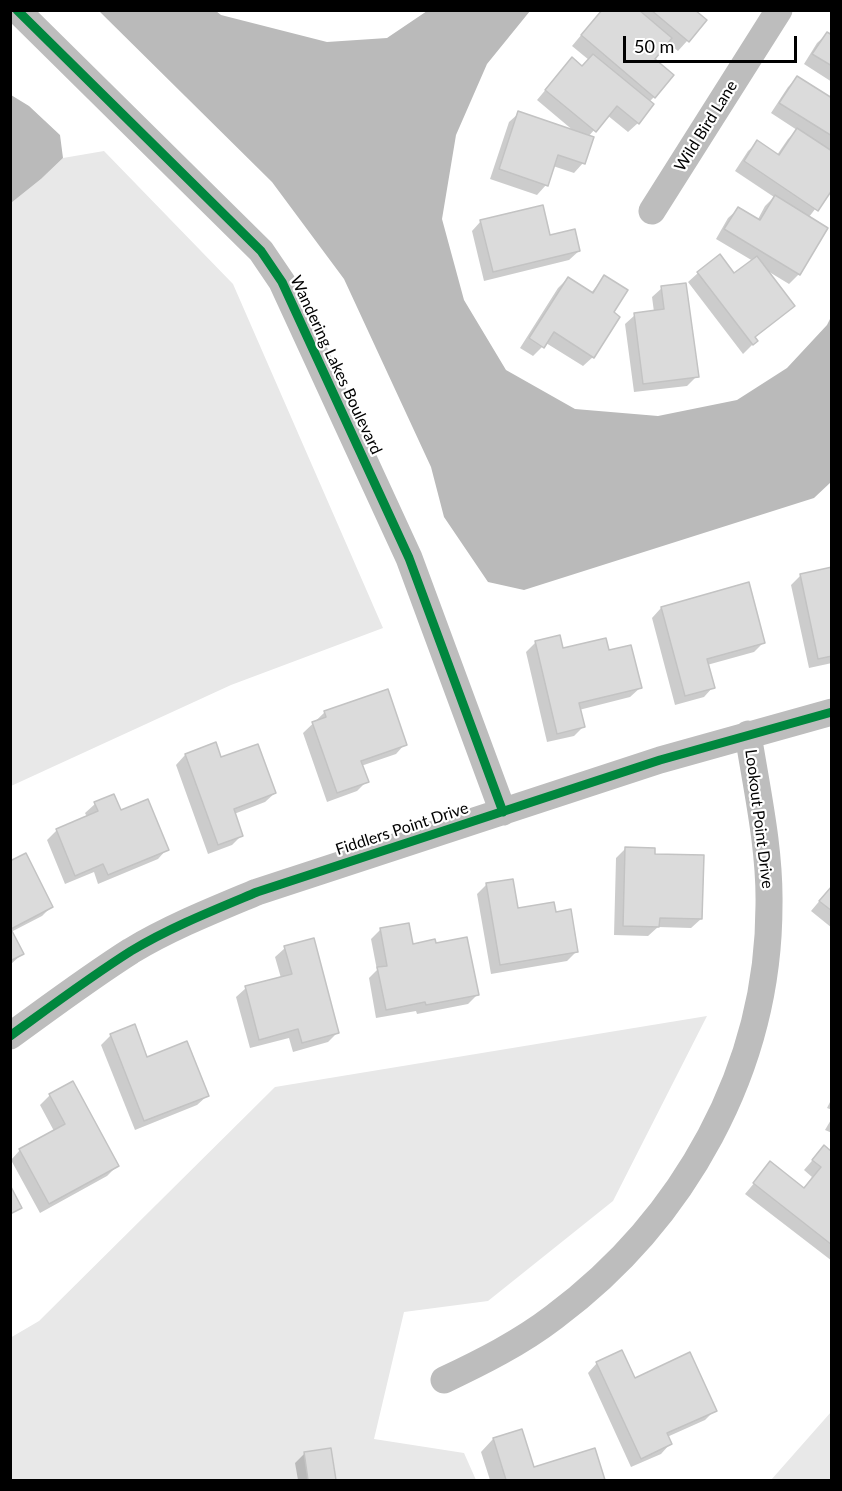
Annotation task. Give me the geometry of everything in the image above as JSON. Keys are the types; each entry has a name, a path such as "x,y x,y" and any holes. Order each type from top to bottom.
{"street":[{"name":"Wandering Lakes Boulevard","path":"17,10 261,251 282,282 409,558 503,812"},
{"name":"Wild Bird Lane","path":"652,211 779,10"},
{"name":"Fiddlers Point Drive","path":"10,1036 133,950 194,918 256,892 660,760 831,712"},
{"name":"Lookout Point Drive","path":"444,1380 500,1352 554,1318 602,1278 646,1232 685,1182 721,1118 739,1076 757,1014 768,942 768,869 748,734"}],"shaded area":[{"path":"99,11 216,11 221,15 327,42 387,38 427,11 530,11 487,64 456,135 442,219 464,300 506,370 575,409 658,416 737,400 787,368 827,325 831,317 831,482 814,498 524,590 488,582 444,517 431,467 344,279 272,182"},
{"path":"11,95 29,106 60,135 63,158 11,203"},
{"path":"104,151 233,284 383,628 231,685 11,786 11,203 63,158"},
{"path":"707,1016 613,1201 488,1301 404,1312 374,1439 464,1453 476,1480 11,1480 10,1338 39,1321 275,1087"},
{"path":"831,1412 831,1480 771,1480"}],"building":[{"path":"602,10 639,10 672,38 655,59 674,75 655,98 581,35"},
{"path":"651,10 695,10 707,20 689,42"},
{"path":"827,32 832,35 832,66 812,54"},
{"path":"593,54 654,104 639,124 617,106 596,132 545,90 572,57 582,66"},
{"path":"797,76 832,98 832,136 779,103"},
{"path":"518,111 594,137 585,164 558,155 548,186 499,169"},
{"path":"797,128 832,151 832,190 818,211 744,161 757,140 779,155"},
{"path":"775,195 828,228 800,275 724,229 738,207 760,220"},
{"path":"543,205 550,235 575,229 580,251 493,272 480,220"},
{"path":"720,254 734,273 757,256 795,306 755,337 758,341 753,345 697,272"},
{"path":"604,275 628,290 614,312 620,317 594,358 554,332 544,348 529,338 568,277 593,293"},
{"path":"686,283 699,377 643,384 634,313 664,309 661,286"},
{"path":"832,567 832,656 818,659 800,574"},
{"path":"749,582 765,643 707,659 715,688 685,696 661,607"},
{"path":"560,635 563,648 606,638 609,650 631,645 642,688 579,703 585,727 557,734 535,641"},
{"path":"388,689 407,745 361,761 369,782 337,793 312,722 326,717 324,711"},
{"path":"216,742 221,757 258,744 276,793 234,809 243,836 218,845 185,754"},
{"path":"114,794 121,810 148,799 169,850 108,875 103,864 75,876 56,829 98,811 94,802"},
{"path":"625,847 655,848 655,854 704,855 702,919 660,918 659,927 623,926"},
{"path":"26,853 53,907 11,929 24,954 10,961 10,861"},
{"path":"513,879 518,908 554,902 556,912 571,909 578,952 500,965 486,883"},
{"path":"832,886 832,911 819,901"},
{"path":"409,923 413,944 435,939 436,943 467,937 479,995 386,1010 377,967 387,966 380,928"},
{"path":"314,938 339,1033 302,1043 298,1029 259,1040 245,986 292,974 284,946"},
{"path":"135,1024 147,1057 187,1041 209,1096 144,1121 110,1034"},
{"path":"73,1081 119,1166 49,1204 19,1149 65,1124 49,1094"},
{"path":"824,1145 832,1152 832,1245 753,1183 770,1161 804,1188 821,1167 812,1160"},
{"path":"10,1185 22,1208 10,1214"},
{"path":"622,1350 635,1378 690,1352 717,1411 667,1433 672,1444 641,1459 596,1362"},
{"path":"522,1429 534,1467 595,1448 605,1480 506,1480 493,1438"},
{"path":"331,1448 336,1480 308,1480 304,1452"}],"cycle path":[{"path":"17,10 261,251 282,282 409,558 503,812"},
{"path":"10,1036 146,942 257,892 660,760 832,712"}]}
